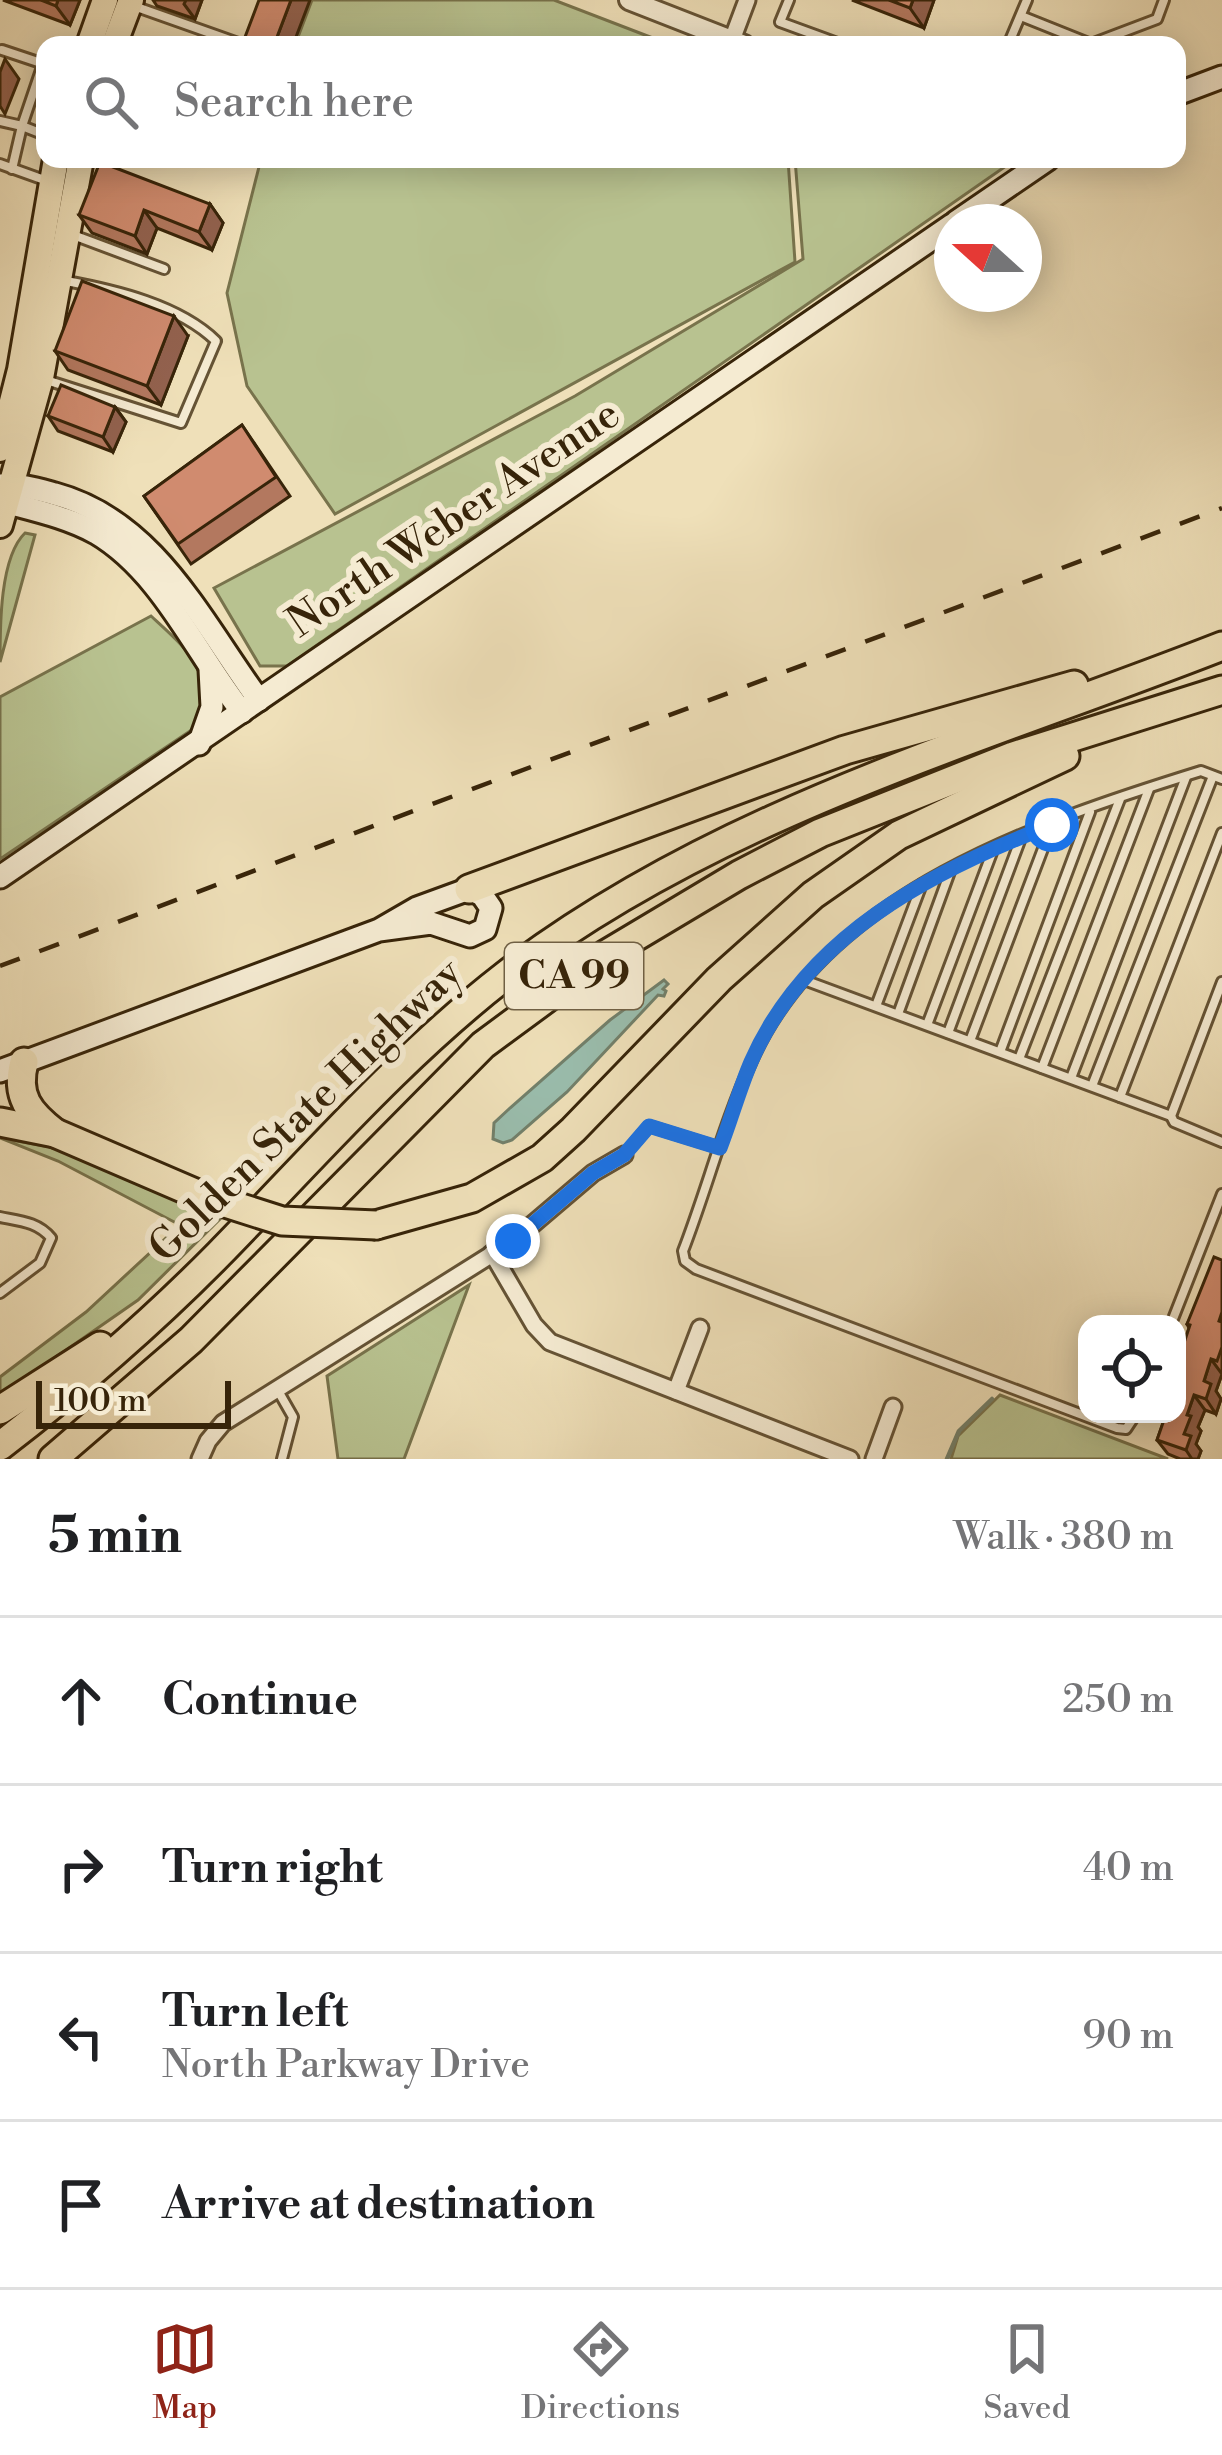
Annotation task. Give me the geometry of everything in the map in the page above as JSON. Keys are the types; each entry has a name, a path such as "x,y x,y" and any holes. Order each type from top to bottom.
{"highway":[{"name":"Golden State Highway","path":"0,1446 137,1332 441,1028 572,928 646,881 792,808 1222,646"},
{"path":"469,889 845,750 1101,677 1189,659"},
{"name":"Golden State Highway","path":"53,1459 191,1340 483,1046 605,955 820,833 1013,756 1222,690"},
{"path":"0,1122 55,1133 196,1194 281,1221 376,1225 472,1198 542,1158 734,965 813,895 884,845 983,792 1172,709"},
{"path":"12,1066 20,1077 22,1100 55,1133"},
{"path":"0,1410 102,1345 137,1332"}],"main road":[{"path":"96,36 122,1"},
{"path":"116,36 122,1"},
{"path":"1186,91 1222,77"},
{"path":"54,168 57,213 66,232"},
{"path":"0,449 20,370 54,168"},
{"path":"4,498 41,378 79,168"},
{"name":"North Weber Avenue","path":"980,204 1030,168"},
{"name":"North Weber Avenue","path":"0,877 934,237"},
{"path":"4,498 91,506 133,532 157,558 251,706"},
{"path":"4,498 83,527 125,555 208,663 251,706"},
{"path":"199,743 212,707 208,663"},
{"path":"12,1066 379,930 416,908 469,889 482,895 491,908 488,924 476,935 465,936 431,923 379,930"}],"street":[{"path":"629,0 720,36"},
{"path":"739,36 747,0"},
{"path":"200,1459 223,1423 492,1253 540,1220 593,1173 624,1155"},
{"path":"492,1253 534,1325 550,1342 850,1459"},
{"path":"676,1391 700,1328"},
{"path":"874,1459 893,1407"}],"lane":[{"path":"789,0 780,22 809,36"},
{"path":"1012,36 1027,0"},
{"path":"1113,36 1157,20 1164,0"},
{"path":"122,1 220,36"},
{"path":"1021,16 1071,36"},
{"path":"249,36 252,30"},
{"path":"2,50 36,61"},
{"path":"12,169 36,87"},
{"path":"0,121 36,131"},
{"path":"0,164 12,169 36,168"},
{"path":"66,232 164,269"},
{"path":"41,378 181,423 216,341 196,322 101,288 58,280"},
{"path":"1078,1413 696,1269 685,1261 683,1251 752,1059 804,980 866,918 922,883 1022,837 1201,771 1217,778 1092,1086"},
{"path":"1071,1078 1186,776"},
{"path":"1042,1068 1149,788"},
{"path":"1019,1059 1120,799"},
{"path":"1000,1052 1090,811"},
{"path":"970,1041 1052,825"},
{"path":"1120,1096 1222,833"},
{"path":"948,1033 1022,837"},
{"path":"927,1025 993,850"},
{"path":"898,1015 952,868"},
{"path":"876,1006 922,883"},
{"path":"804,980 1171,1115"},
{"path":"1222,982 1171,1115 1174,1122 1222,1142"},
{"path":"624,1155 649,1126 720,1148"},
{"path":"1175,1315 1222,1194"},
{"path":"0,1217 31,1223 51,1238 40,1263 0,1293"},
{"path":"277,1388 293,1417 282,1459"},
{"path":"1104,1423 1126,1429 1130,1423"}],"green space":[{"path":"312,0 554,0 648,36 298,36"},
{"path":"259,168 789,168 795,262 335,514 247,386 227,293"},
{"path":"796,168 1003,168 951,204 934,204 934,216 287,666 260,666 214,588 575,396 803,259"},
{"path":"25,533 35,535 0,662 6,575"},
{"path":"151,616 195,664 202,691 196,727 0,859 0,697"},
{"path":"0,1138 56,1148 222,1217 138,1300 0,1396 0,1377 86,1312 180,1225 58,1161"},
{"path":"469,1285 404,1459 338,1459 327,1376"},
{"path":"1000,1395 1168,1459 951,1459 958,1436"}],"shaded area":[{"path":"664,980 668,984 664,996 658,995 567,1092 512,1140 493,1139 494,1123 510,1108 610,1020"}],"building":[{"path":"259,0 291,0 277,36 245,36"},
{"path":"889,0 913,0 910,8"},
{"path":"98,168 116,168 210,204 199,232 144,210 135,236 79,215"},
{"path":"82,281 174,316 147,386 55,351"},
{"path":"61,385 115,407 103,437 48,416"},
{"path":"242,425 276,477 178,544 144,496"},
{"path":"1214,1257 1222,1260 1222,1347 1217,1361 1211,1359 1204,1381 1211,1384 1206,1399 1194,1395 1187,1415 1191,1416 1184,1434 1191,1436 1186,1450 1157,1440 1163,1423 1186,1423 1187,1324"}],"waterway":[{"path":"947,1459 959,1431 992,1399"}],"railway":[{"path":"0,966 1222,508"}],"route":[{"path":"513,1241 593,1173 624,1155 649,1126 720,1148 752,1059 794,989 866,918 930,878 1052,825"}]}
